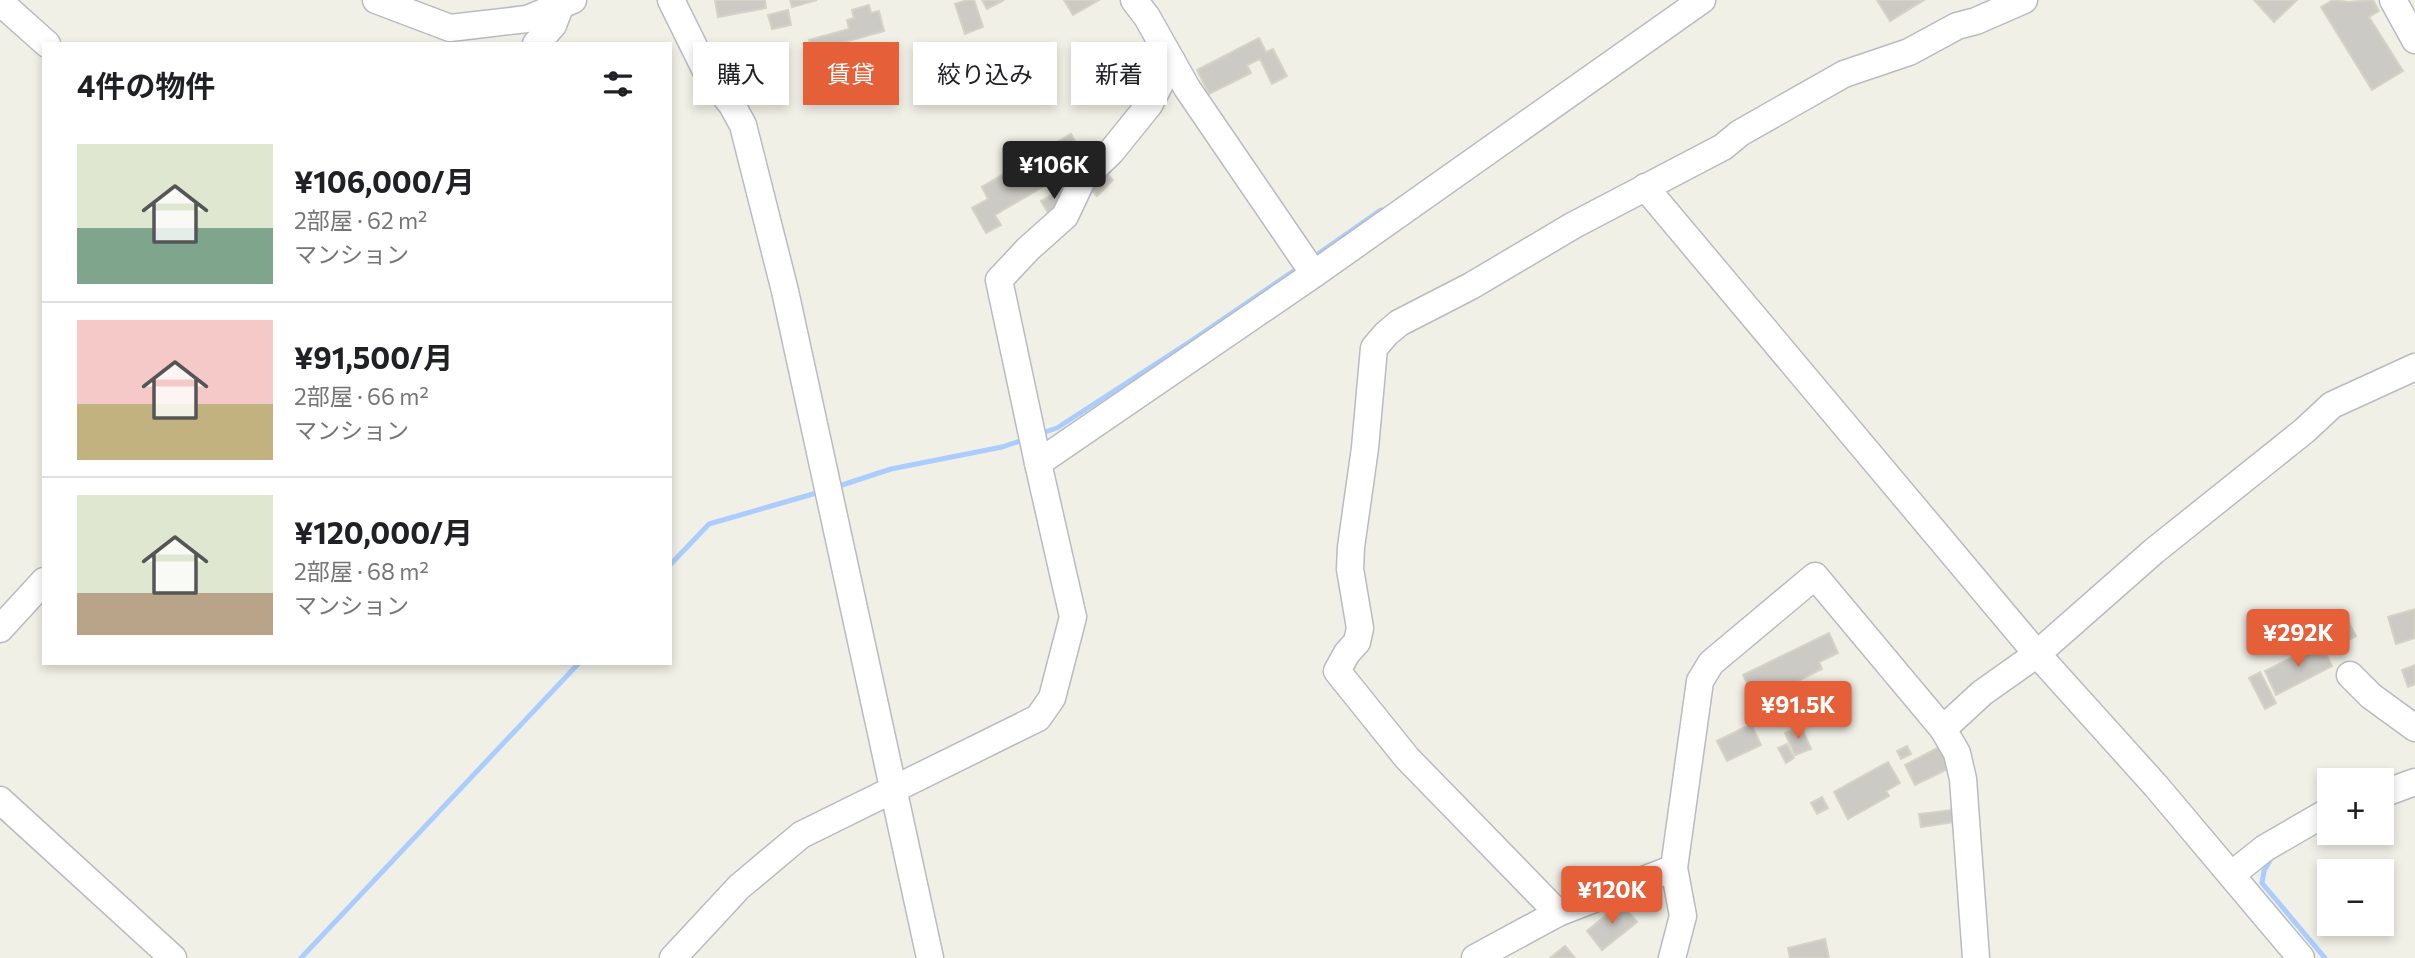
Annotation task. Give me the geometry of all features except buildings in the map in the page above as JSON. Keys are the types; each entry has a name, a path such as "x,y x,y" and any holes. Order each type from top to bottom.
{"street":[{"path":"376,0 450,28 527,19 567,2"},
{"path":"671,0 706,73 732,105 743,125 785,291 930,958"},
{"path":"1134,0 1147,17 1187,88 1314,274"},
{"path":"1038,463 1314,274 1702,0"},
{"path":"1558,913 1407,758 1337,671 1357,642 1360,628 1350,569 1374,348 1399,323 1471,286 1574,225 1723,147 1740,133 1844,74 1916,50 1957,26 1976,21 2024,0"},
{"path":"2393,0 2415,40"},
{"path":"0,2 45,42"},
{"path":"538,42 553,25 567,2"},
{"path":"673,958 739,887 801,835 1038,718 1052,698 1073,617 999,280 1065,216 1082,180 1111,152 1149,105 1172,61"},
{"path":"1645,187 2037,654 2156,786 2301,958"},
{"path":"1943,729 1982,693 2037,654 2154,551 2304,431 2332,405 2415,367"},
{"path":"1672,958 1683,916 1674,868 1700,681 1712,663 1815,576 1943,729 1957,753 1963,779 1976,958"},
{"path":"0,629 42,584"},
{"path":"2350,675 2371,696 2415,728"},
{"path":"2394,790 2415,782"},
{"path":"0,800 173,958"},
{"path":"2231,876 2266,848 2317,818"},
{"path":"1475,958 1558,913 1674,868"}],"waterway":[{"path":"1312,258 1381,210"},
{"path":"1039,434 1057,428 1301,266"},
{"path":"836,487 891,469 1002,447 1026,439"},
{"path":"672,563 709,524 820,492"},
{"path":"301,958 577,665"},
{"path":"2272,857 2264,871 2262,883 2325,958"}]}
